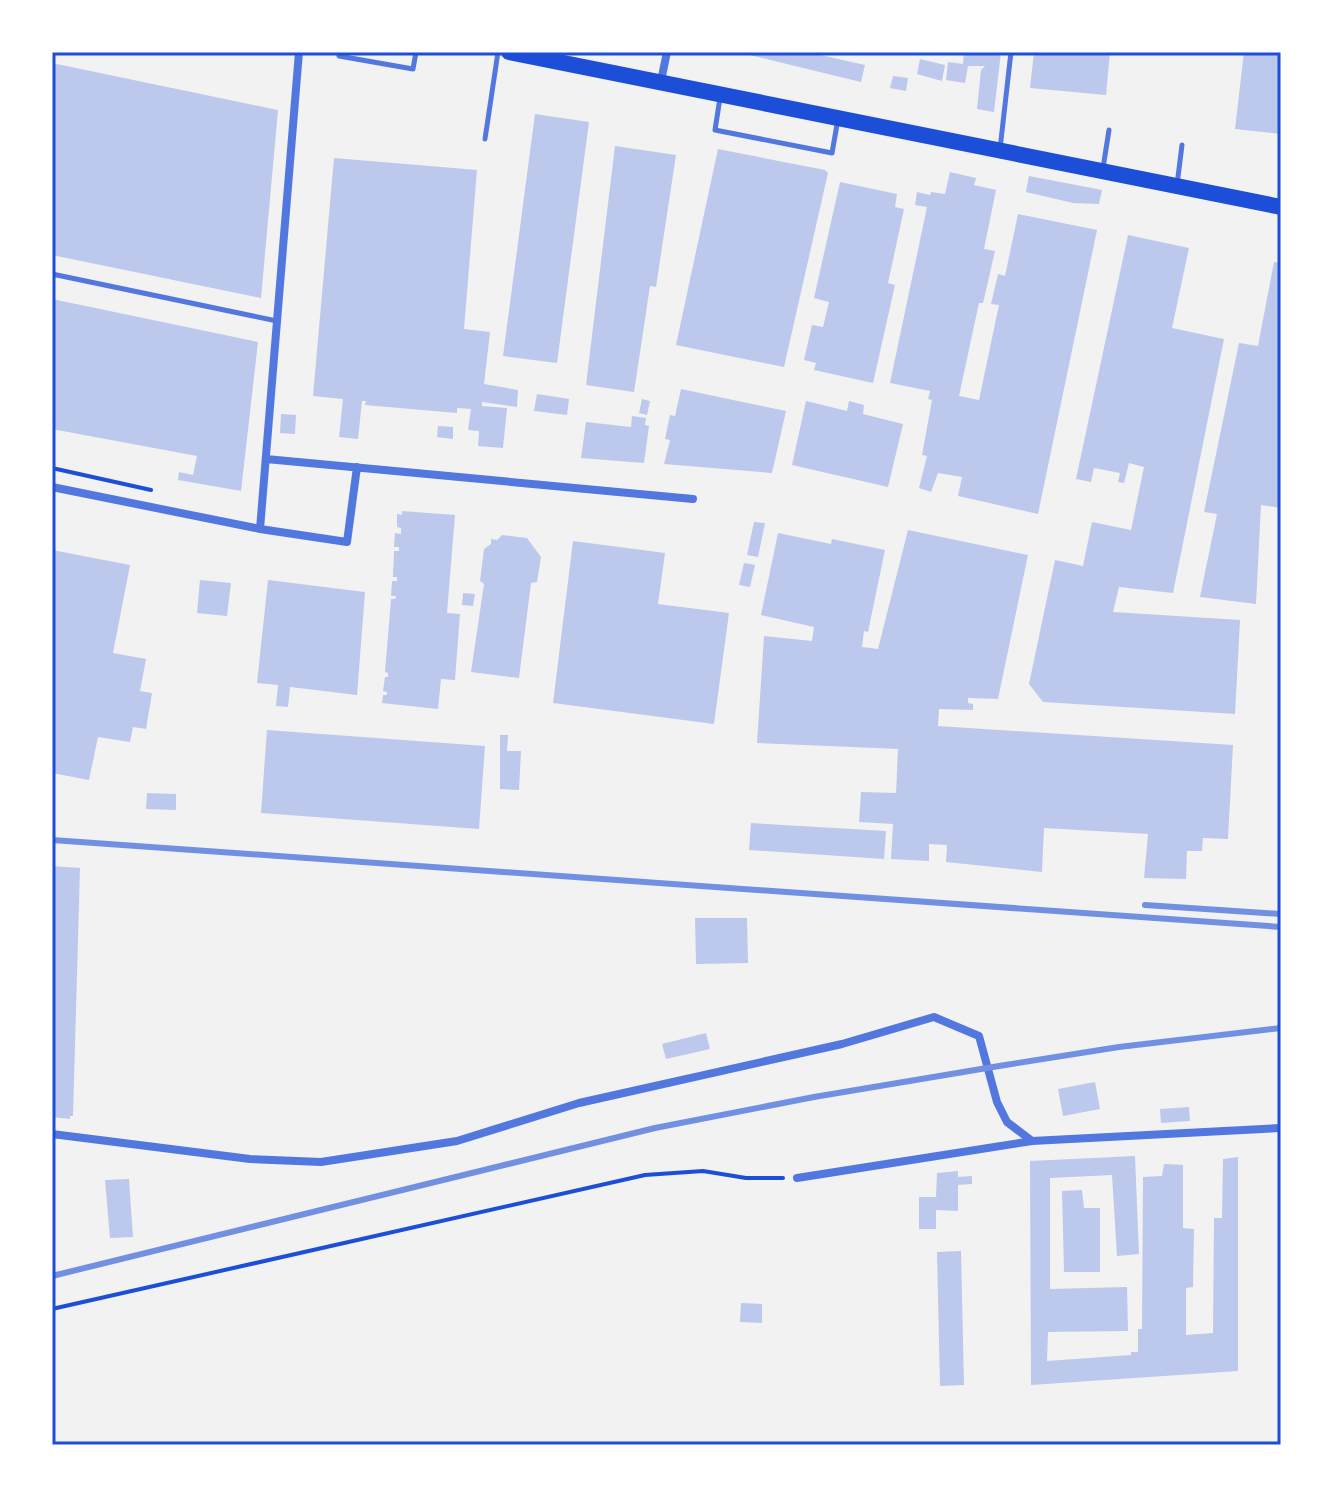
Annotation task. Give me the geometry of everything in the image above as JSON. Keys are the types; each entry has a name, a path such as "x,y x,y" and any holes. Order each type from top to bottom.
{"main road":[{"path":"509,52 1281,207"}],"street":[{"path":"260,529 299,52"},
{"path":"661,81 667,52"},
{"path":"266,459 693,499"},
{"path":"52,487 260,529 347,542 357,467"},
{"path":"52,1134 250,1159 321,1162 457,1141 579,1103 798,1054 934,1017 979,1036 997,1102 1007,1122 1032,1141"},
{"path":"797,1178 1032,1141 1281,1128"}],"lane":[{"path":"340,52 339,56 413,69 416,52"},
{"path":"485,139 509,52"},
{"path":"1000,150 1011,52"},
{"path":"721,93 715,130 729,133 832,153 838,117"},
{"path":"1102,170 1109,130"},
{"path":"1177,186 1182,145"},
{"path":"52,274 277,321"}],"path":[{"path":"52,1309 645,1175 703,1171 746,1178 797,1178"}],"building":[{"path":"737,52 807,52 865,65 861,82"},
{"path":"964,52 1001,52 994,112 977,109 981,70 985,66 968,66 965,83 946,80 948,62 963,64"},
{"path":"1034,52 1110,52 1106,95 1030,88"},
{"path":"1244,52 1281,52 1281,134 1235,129"},
{"path":"920,59 945,65 942,81 917,74"},
{"path":"52,63 278,110 261,298 52,255"},
{"path":"893,76 908,78 906,91 890,88"},
{"path":"535,114 589,122 557,363 503,356"},
{"path":"615,146 676,155 656,287 650,286 634,392 586,385"},
{"path":"718,149 828,173 784,367 676,345"},
{"path":"334,158 477,170 464,329 490,332 484,384 518,390 517,407 482,402 482,406 507,408 503,448 478,446 479,431 468,430 471,409 457,408 457,413 365,405 366,401 362,401 358,439 339,437 343,399 313,396"},
{"path":"950,172 976,178 974,185 996,190 984,249 995,251 983,303 979,303 959,396 979,400 999,305 991,304 998,274 1005,276 1018,214 1097,230 1038,514 958,496 962,477 938,473 931,492 919,488 927,456 922,455 932,400 928,399 930,391 890,383 927,207 915,205 917,192 945,194"},
{"path":"1029,176 1102,190 1099,204 1073,203 1026,192"},
{"path":"840,182 897,194 895,207 904,209 888,283 895,285 873,383 814,370 816,363 804,360 812,325 823,327 829,302 814,298"},
{"path":"1128,235 1189,248 1172,328 1224,339 1173,593 1119,587 1113,612 1240,620 1235,714 1043,702 1029,684 1055,560 1083,566 1092,522 1131,530 1144,467 1129,463 1124,483 1118,482 1120,473 1094,468 1091,482 1076,479"},
{"path":"1274,262 1281,263 1281,508 1261,505 1256,604 1200,597 1217,514 1204,512 1239,343 1258,346"},
{"path":"52,299 258,342 241,491 178,480 179,472 193,475 197,456 52,429"},
{"path":"681,389 786,411 772,473 664,464 670,440 665,439 670,415 675,416"},
{"path":"537,394 569,399 567,415 534,411"},
{"path":"642,399 650,401 647,415 639,413"},
{"path":"806,401 847,411 849,401 864,405 863,414 903,424 888,487 792,465"},
{"path":"281,414 296,415 295,434 280,433"},
{"path":"632,416 646,418 645,425 649,426 644,463 581,458 586,422 631,427"},
{"path":"438,426 453,427 453,439 437,437"},
{"path":"402,511 455,515 447,613 460,614 455,680 441,679 438,709 382,703 383,695 387,695 383,691 385,677 388,677 385,672 391,599 396,596 391,596 392,581 397,581 397,577 393,577 394,551 399,551 399,547 394,547 395,533 401,534 401,528 397,527 397,514 402,515"},
{"path":"754,522 765,523 758,557 747,555"},
{"path":"908,530 1028,555 998,699 968,698 973,710 939,709 938,726 1233,745 1228,839 1203,838 1202,851 1187,851 1186,879 1144,878 1148,834 1044,828 1042,872 946,862 947,845 929,844 929,861 891,859 893,824 859,822 861,792 896,793 898,749 757,743 764,636 812,641 814,627 761,615 778,533 831,544 832,539 885,550 862,647 878,649"},
{"path":"502,535 527,538 541,557 537,582 531,583 519,678 471,672 484,584 480,581 484,549 491,544 491,539 497,540"},
{"path":"573,541 665,553 658,604 729,613 714,724 553,703"},
{"path":"52,550 130,565 113,653 146,659 140,691 152,693 146,729 133,727 130,742 98,737 89,780 52,773"},
{"path":"744,563 755,565 750,587 739,585"},
{"path":"200,580 231,583 227,616 197,613"},
{"path":"268,580 365,592 357,695 290,687 288,707 276,706 278,685 257,683"},
{"path":"463,593 475,594 473,606 462,605"},
{"path":"267,730 485,746 479,829 261,813"},
{"path":"500,735 508,735 507,751 521,751 519,790 500,789"},
{"path":"147,793 176,794 176,810 146,809"},
{"path":"751,823 886,831 884,859 749,850"},
{"path":"52,866 80,868 73,1116 70,1119 52,1117"},
{"path":"695,918 747,918 748,963 696,964"},
{"path":"706,1033 710,1049 666,1059 662,1044"},
{"path":"1095,1082 1100,1109 1063,1116 1058,1089"},
{"path":"1189,1107 1190,1121 1161,1123 1160,1109"},
{"path":"1135,1156 1139,1254 1117,1256 1112,1175 1050,1178 1050,1289 1127,1287 1128,1331 1048,1332 1047,1361 1138,1352 1138,1329 1142,1329 1143,1177 1162,1176 1164,1164 1183,1165 1183,1228 1194,1229 1193,1287 1186,1288 1186,1335 1213,1333 1214,1218 1222,1218 1223,1159 1238,1157 1238,1371 1031,1385 1030,1161"},
{"path":"958,1171 958,1177 972,1176 972,1184 958,1185 958,1211 936,1210 936,1229 919,1229 919,1197 936,1197 937,1173"},
{"path":"129,1179 133,1237 110,1238 105,1180"},
{"path":"1082,1190 1084,1208 1100,1208 1100,1272 1064,1272 1062,1191"},
{"path":"961,1251 964,1385 940,1386 937,1252"},
{"path":"741,1303 762,1304 762,1323 740,1322"}],"railway":[{"path":"52,840 1281,927"},
{"path":"1145,905 1281,914"},
{"path":"52,1276 655,1128 999,1066 1119,1047 1281,1028"}]}
